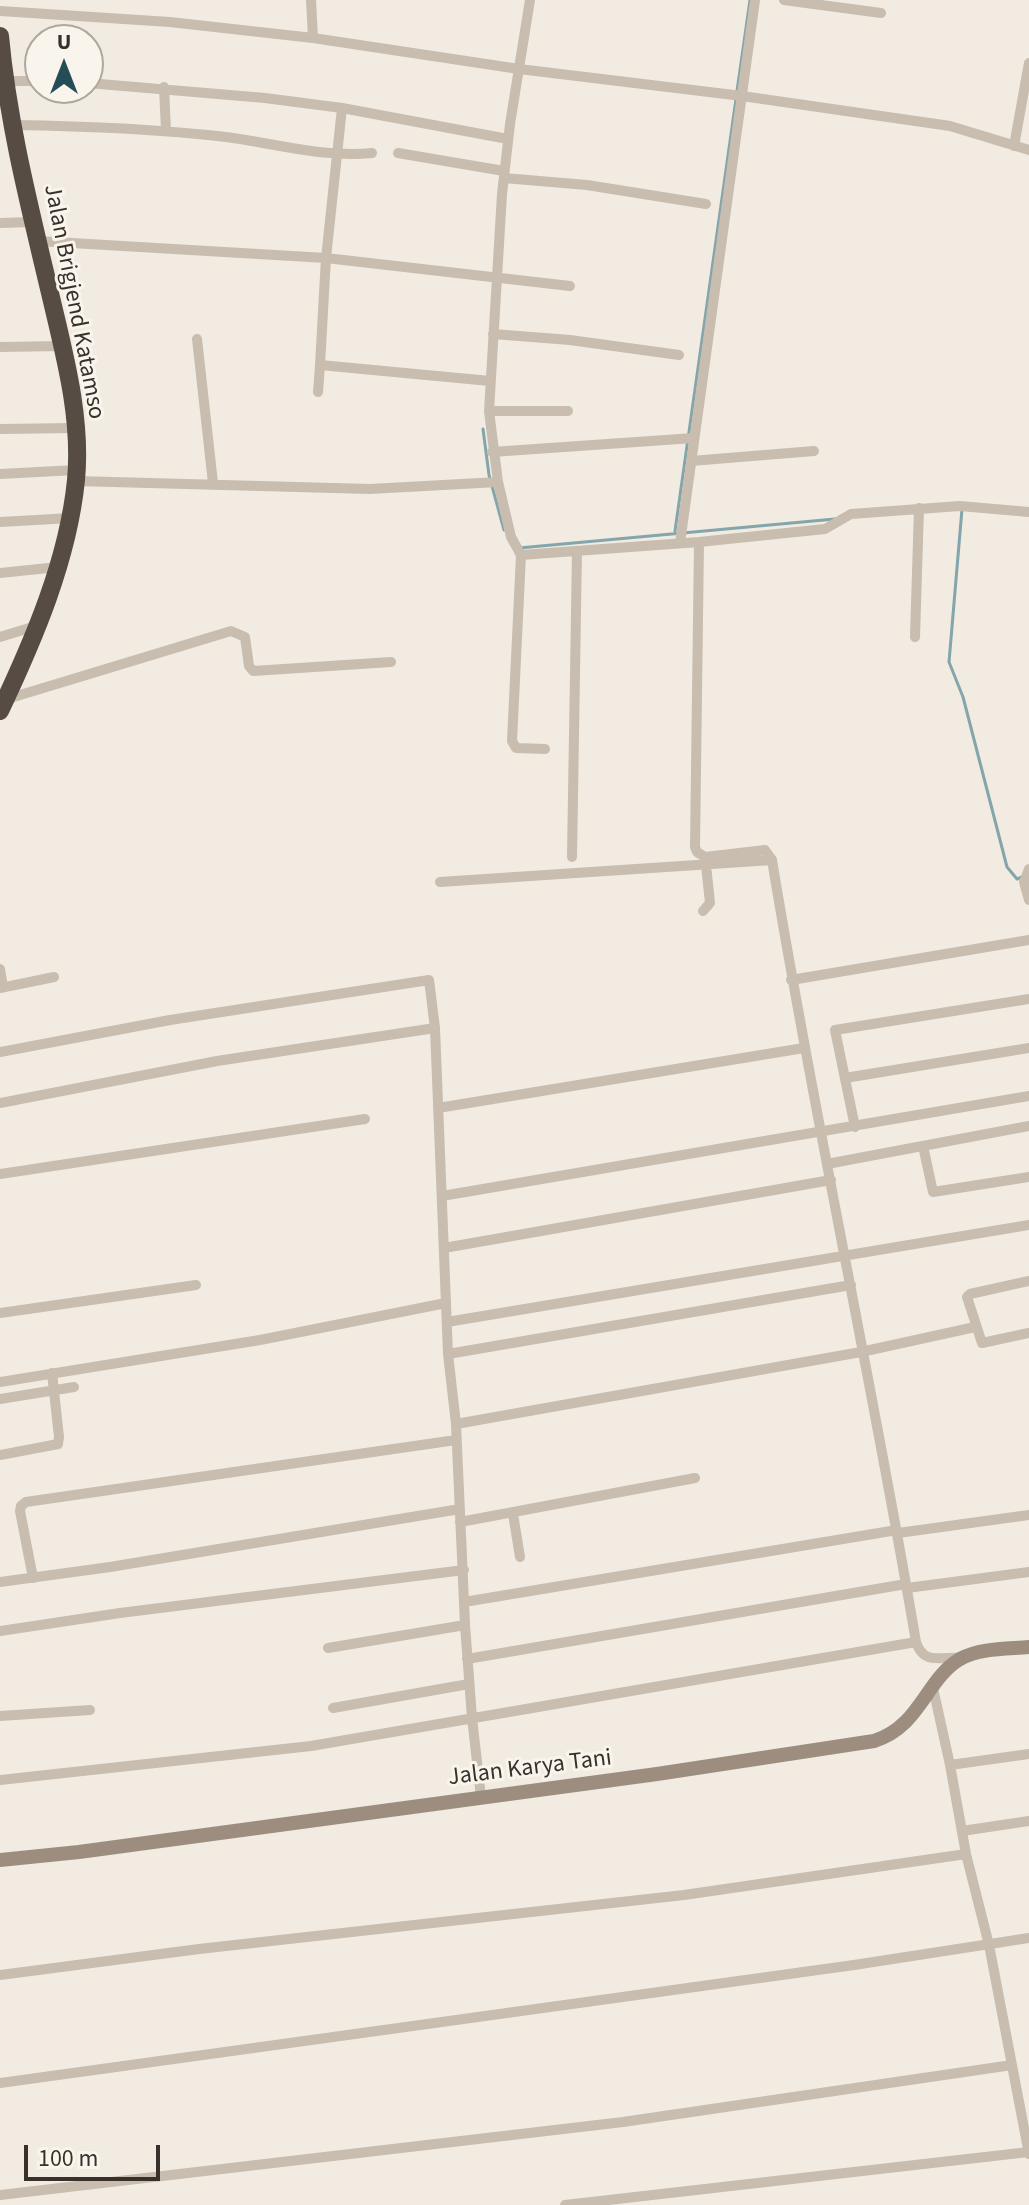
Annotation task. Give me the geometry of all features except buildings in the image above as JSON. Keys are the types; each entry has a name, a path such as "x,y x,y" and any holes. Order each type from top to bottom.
{"highway":[{"name":"Jalan Brigjend Katamso","path":"0,36 13,125 62,346 75,428 76,476 71,518 58,567 3,705"}],"street":[{"path":"311,0 313,38"},
{"path":"530,0 504,175 495,276 489,411 492,483 511,537 521,555 512,741 516,748 545,749"},
{"path":"680,543 755,0"},
{"path":"784,0 881,13"},
{"path":"0,11 170,22 313,38 519,69 742,96 950,126 1022,148 1029,63"},
{"path":"5,81 24,81"},
{"path":"104,84 164,87 342,108 508,139"},
{"path":"164,87 166,131"},
{"path":"318,392 326,258 342,108"},
{"path":"13,125 166,131 336,154 372,153"},
{"path":"398,153 504,175 706,204"},
{"path":"0,223 34,222"},
{"path":"38,241 326,258 570,286"},
{"path":"493,334 597,343 679,355"},
{"path":"197,339 213,483"},
{"path":"0,347 62,346"},
{"path":"320,365 490,381"},
{"path":"489,411 568,411"},
{"path":"0,429 75,428"},
{"path":"492,452 694,438"},
{"path":"691,461 814,451"},
{"path":"0,474 370,489 492,483"},
{"path":"521,555 825,529 851,514 919,508 960,506 1029,512"},
{"path":"915,637 919,508"},
{"path":"0,522 71,518"},
{"path":"699,542 695,847 705,857 765,850 772,860 791,980 898,1532 916,1642 928,1659 961,1658 982,1652 1029,1647"},
{"path":"572,857 577,551"},
{"path":"0,573 58,567"},
{"path":"0,637 36,626"},
{"path":"3,705 231,631 245,637 249,666 253,671 391,662"},
{"path":"440,882 772,860"},
{"path":"703,911 710,903 706,865"},
{"path":"1029,869 1024,882 1029,900"},
{"path":"791,980 1029,940"},
{"path":"0,969 1,988 54,977"},
{"path":"0,1052 170,1020 425,979 431,983 448,1354 456,1424 467,1659 481,1797"},
{"path":"855,1127 835,1030 1029,999"},
{"path":"0,1103 217,1061 435,1028"},
{"path":"438,1108 804,1048"},
{"path":"845,1078 1029,1048"},
{"path":"442,1196 1029,1096"},
{"path":"0,1174 365,1119"},
{"path":"827,1164 1029,1126"},
{"path":"923,1146 933,1192 1029,1177"},
{"path":"444,1248 831,1180"},
{"path":"447,1322 1029,1225"},
{"path":"1029,1281 967,1295 980,1341 985,1343 1029,1333"},
{"path":"0,1313 196,1285"},
{"path":"448,1354 851,1285"},
{"path":"0,1382 260,1340 446,1303"},
{"path":"456,1424 861,1352 975,1327"},
{"path":"0,1455 58,1444 52,1373"},
{"path":"0,1399 74,1387"},
{"path":"33,1578 20,1511 26,1502 456,1440"},
{"path":"460,1522 695,1478"},
{"path":"0,1582 460,1509"},
{"path":"513,1514 520,1557"},
{"path":"464,1602 898,1532 1029,1515"},
{"path":"0,1631 464,1570"},
{"path":"467,1659 906,1586 1029,1572"},
{"path":"328,1648 465,1625"},
{"path":"0,1780 311,1746 916,1642"},
{"name":"Jalan Karya Tani","path":"0,1860 657,1774 874,1741 899,1729 961,1658"},
{"path":"333,1708 469,1684"},
{"path":"565,2205 1029,2153 989,1945 966,1854 933,1688"},
{"path":"0,1716 90,1710"},
{"path":"950,1765 1029,1754"},
{"path":"962,1831 1029,1821"},
{"path":"0,1975 199,1949 684,1895 966,1854"},
{"path":"0,2083 1029,1938"},
{"path":"0,2195 623,2122 1012,2065"}],"waterway":[{"path":"737,91 750,0"},
{"path":"675,531 736,99"},
{"path":"483,429 489,475 504,530"},
{"path":"962,509 949,662 963,697 1007,867 1017,879 1022,877"},
{"path":"519,548 835,519"}]}
